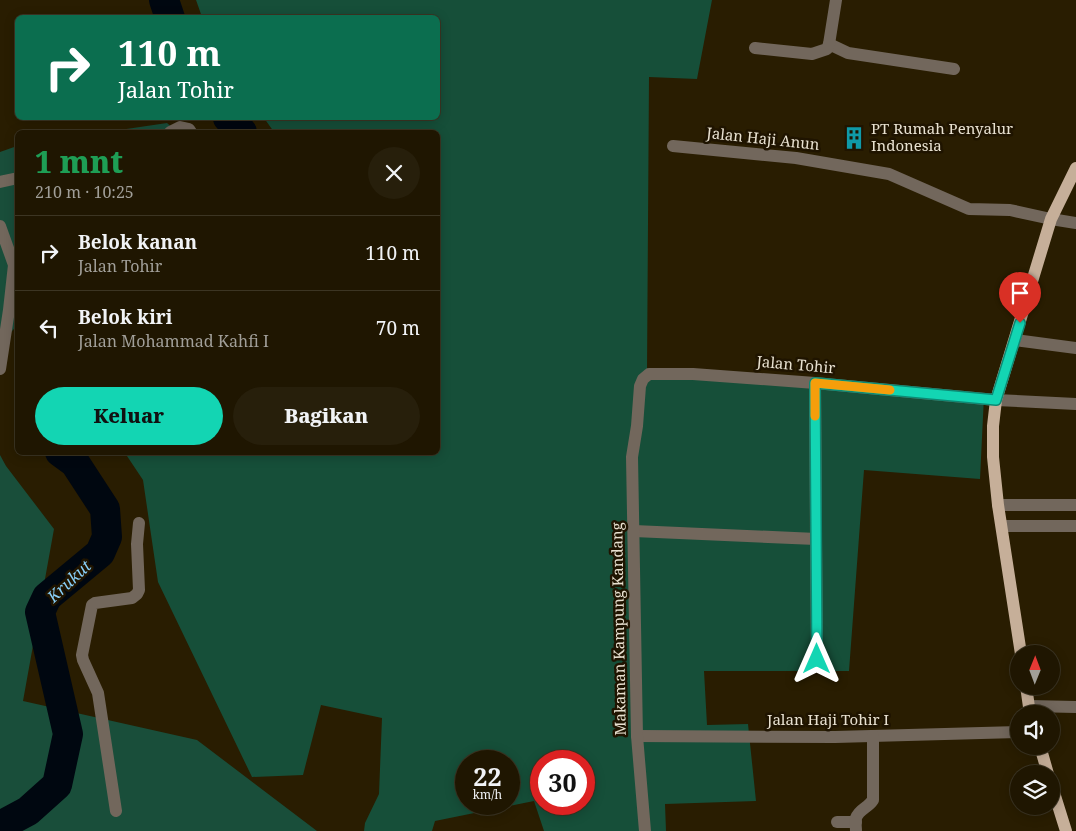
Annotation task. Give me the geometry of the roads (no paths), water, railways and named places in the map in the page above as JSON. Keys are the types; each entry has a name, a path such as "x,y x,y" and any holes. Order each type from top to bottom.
{"main road":[{"path":"1020,645 998,505 993,457 993,426 996,400 1051,220 1076,170"},
{"path":"1060,812 1066,831"}],"street":[{"path":"755,48 812,54 827,49 836,0"},
{"path":"829,44 848,53 954,69"},
{"path":"174,130 180,127 189,130"},
{"name":"Jalan Haji Anun","path":"673,146 796,158 889,174 969,208 1010,210 1051,220 1076,223"},
{"path":"0,182 15,179"},
{"path":"0,226 15,263"},
{"path":"0,369 15,271"},
{"path":"1015,340 1076,348"},
{"name":"Jalan Tohir","path":"637,426 640,386 648,374 693,374 996,400 1076,404"},
{"path":"815,383 817,659"},
{"name":"Makaman Kampung Kandang","path":"637,426 632,457 634,648 637,736 644,831"},
{"path":"998,505 1076,504"},
{"path":"116,812 98,693 82,654 92,605 94,603 132,598 139,590 137,544 139,523"},
{"path":"1002,526 1076,526"},
{"path":"634,531 816,539"},
{"path":"1060,708 1076,707"},
{"name":"Jalan Haji Tohir I","path":"637,736 835,738 1010,732"},
{"path":"837,822 856,826 856,817 873,800 873,736"}],"waterway":[{"name":"Krukut","path":"164,0 169,15"},
{"name":"Krukut","path":"230,120 240,130"},
{"name":"Krukut","path":"0,826 28,811 57,785 68,734 40,612 47,597 100,553 107,537 105,509 75,463 64,455"}],"place":[{"name":"PT Rumah Penyalur Indonesia","path":"854,138"}]}
